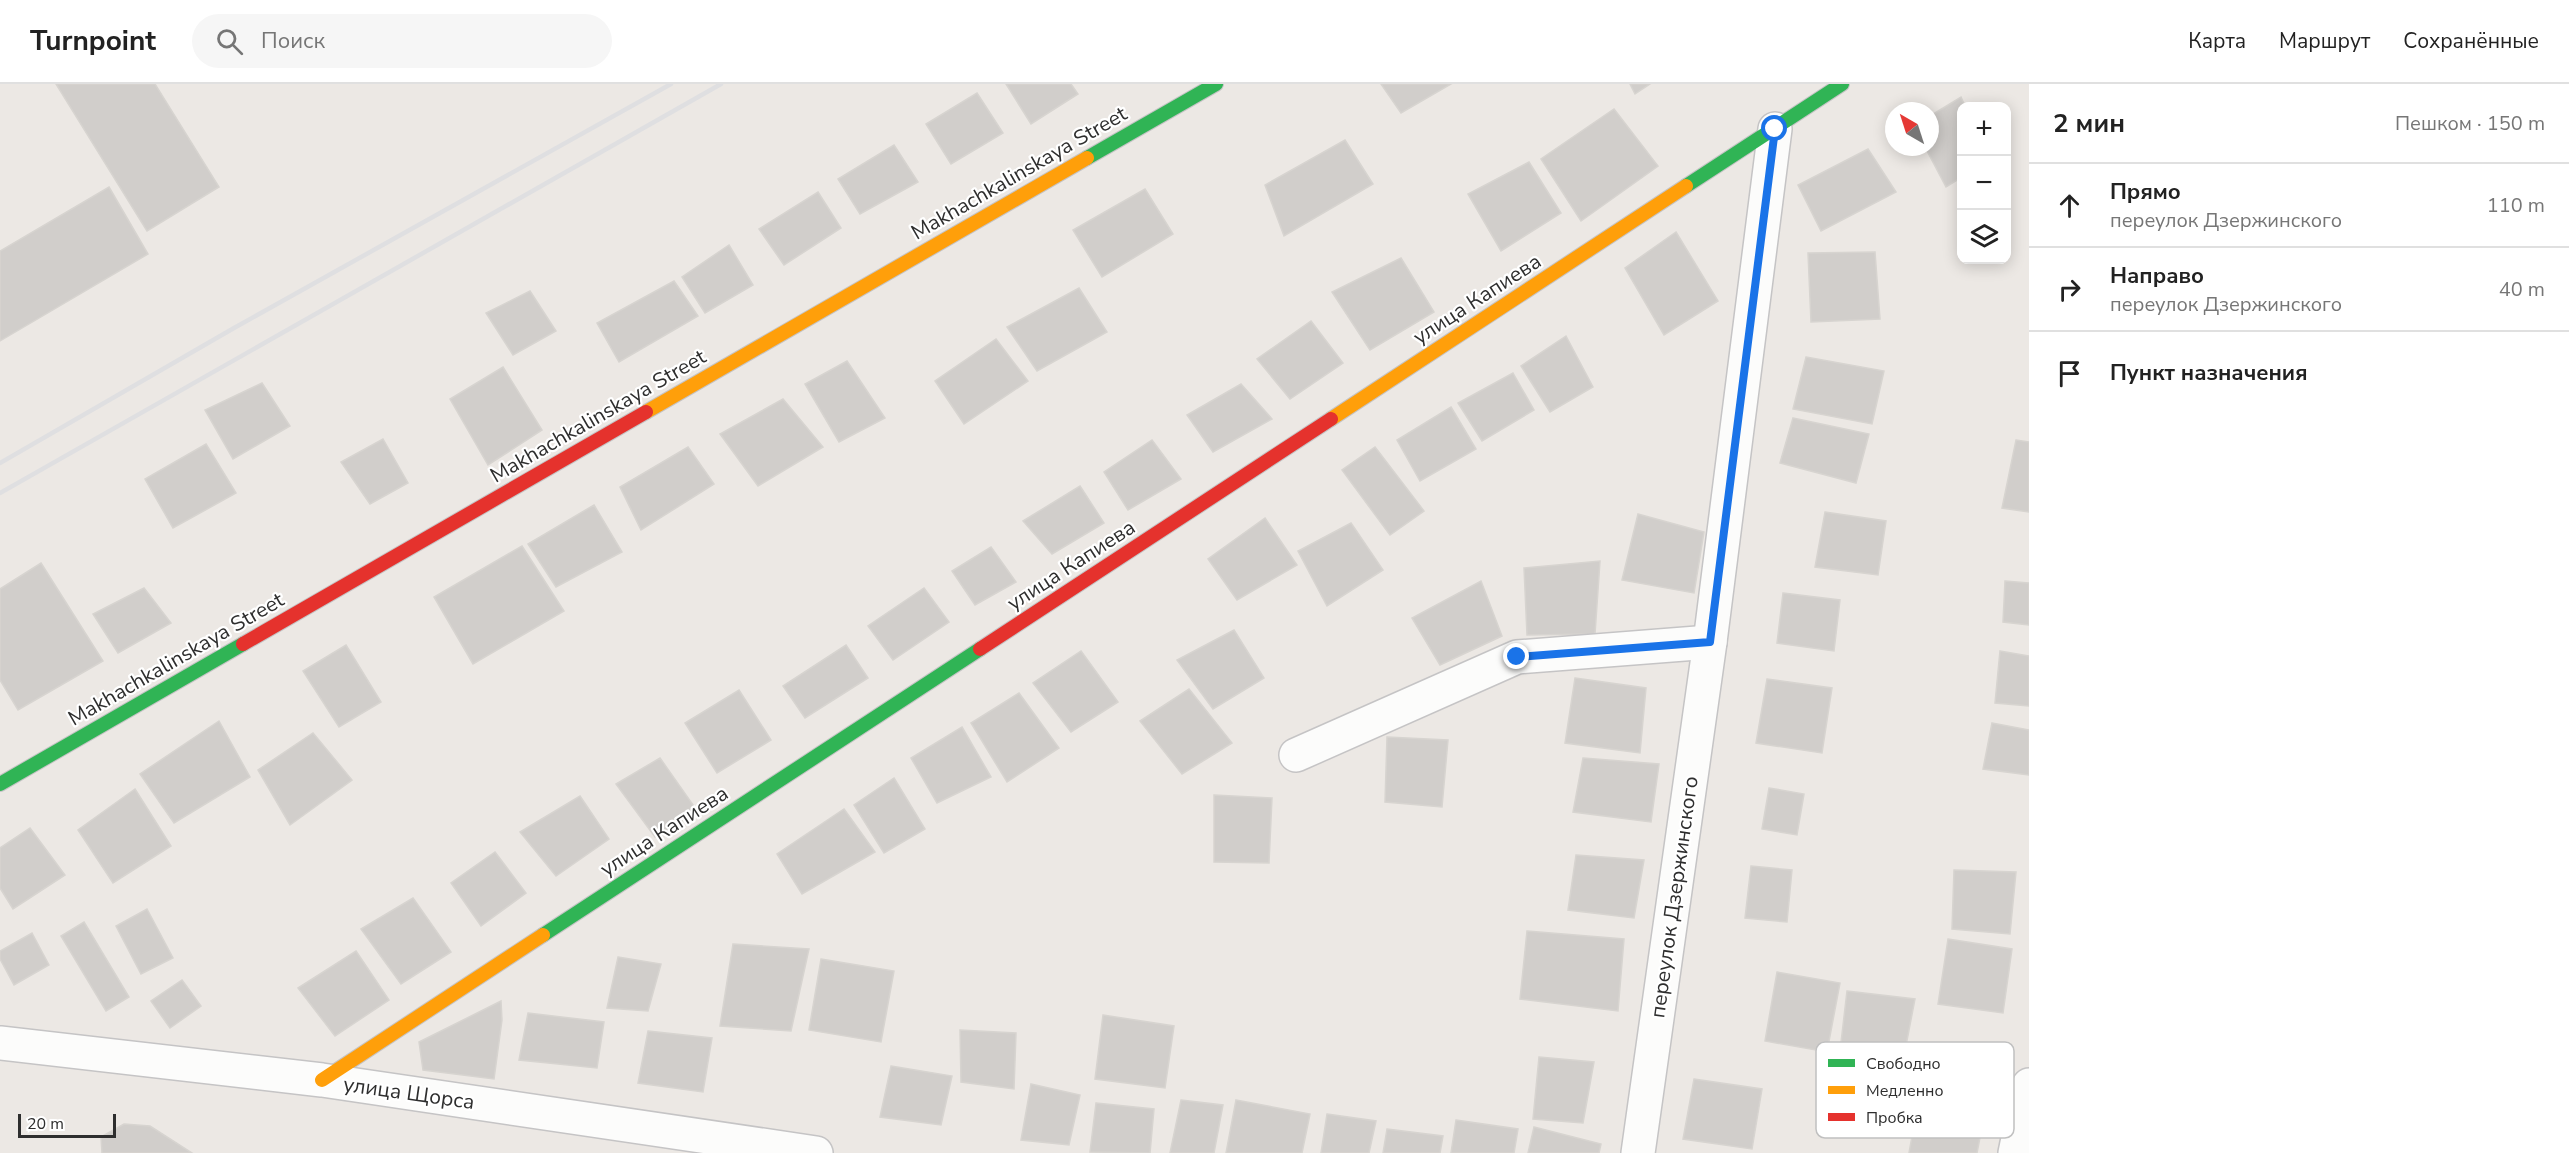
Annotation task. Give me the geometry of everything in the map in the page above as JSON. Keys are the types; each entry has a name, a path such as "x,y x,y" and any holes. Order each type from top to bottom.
{"street":[{"name":"Makhachkalinskaya Street","path":"0,784 1216,84"},
{"name":"улица Капиева","path":"322,1080 1842,84"},
{"name":"переулок Дзержинского","path":"1638,1153 1710,642 1775,129"},
{"path":"1296,755 1517,657 1710,642"},
{"name":"улица Щорса","path":"0,1043 322,1080 816,1153"},
{"path":"2015,1153 2029,1085"}],"building":[{"path":"56,84 155,84 219,187 147,231"},
{"path":"1006,84 1071,84 1078,94 1031,124"},
{"path":"1381,84 1451,84 1401,113"},
{"path":"1630,84 1650,84 1635,94"},
{"path":"977,93 1003,133 951,164 926,124"},
{"path":"1961,97 1963,102 1957,102 1957,180 1946,187 1930,156 1939,156 1939,110"},
{"path":"1614,109 1658,166 1581,221 1541,159"},
{"path":"1345,140 1373,184 1284,236 1265,185"},
{"path":"894,145 918,182 860,214 838,179"},
{"path":"1868,149 1896,192 1821,231 1798,185"},
{"path":"1529,162 1561,213 1501,251 1468,194"},
{"path":"109,187 148,254 0,341 0,251"},
{"path":"1145,189 1173,234 1102,277 1073,230"},
{"path":"818,192 841,228 784,265 759,229"},
{"path":"1676,232 1718,301 1664,335 1625,268"},
{"path":"729,245 753,285 705,313 682,277"},
{"path":"1875,252 1880,319 1811,322 1808,253"},
{"path":"1401,258 1434,312 1370,350 1332,292"},
{"path":"674,281 698,316 619,362 597,323"},
{"path":"1079,288 1107,332 1037,371 1007,327"},
{"path":"530,291 556,331 513,355 486,313"},
{"path":"1311,321 1343,363 1290,399 1257,359"},
{"path":"1566,336 1593,387 1550,412 1521,366"},
{"path":"996,339 1028,381 964,424 935,381"},
{"path":"1806,357 1884,371 1872,424 1793,409"},
{"path":"847,361 885,418 839,442 805,384"},
{"path":"503,367 542,430 488,465 450,399"},
{"path":"1513,373 1534,410 1482,441 1458,403"},
{"path":"262,383 290,426 233,459 205,410"},
{"path":"1241,384 1272,419 1213,452 1187,415"},
{"path":"783,399 823,447 758,486 720,434"},
{"path":"1451,407 1476,449 1420,481 1397,440"},
{"path":"1793,418 1869,434 1856,483 1780,463"},
{"path":"383,439 408,483 370,504 341,462"},
{"path":"1152,440 1181,479 1128,510 1104,472"},
{"path":"2016,440 2029,442 2029,512 2002,508"},
{"path":"206,444 236,493 173,528 145,479"},
{"path":"688,447 714,484 641,530 620,487"},
{"path":"1375,447 1424,511 1390,535 1342,470"},
{"path":"1080,486 1104,523 1052,554 1023,521"},
{"path":"594,505 622,552 556,587 528,544"},
{"path":"1825,512 1886,521 1878,575 1815,567"},
{"path":"1638,514 1704,532 1694,593 1622,580"},
{"path":"1265,518 1297,565 1237,600 1208,559"},
{"path":"1351,523 1383,570 1327,606 1298,551"},
{"path":"522,546 564,611 473,664 434,597"},
{"path":"991,547 1016,582 975,605 952,571"},
{"path":"1600,561 1595,634 1527,635 1524,568"},
{"path":"41,563 103,661 18,710 0,680 0,589"},
{"path":"1481,581 1502,636 1440,665 1412,618"},
{"path":"2005,581 2029,583 2029,625 2003,622"},
{"path":"144,588 171,623 118,653 93,614"},
{"path":"924,588 949,622 893,660 868,626"},
{"path":"1783,593 1840,600 1834,651 1777,643"},
{"path":"1234,630 1264,678 1213,709 1177,660"},
{"path":"346,645 381,702 339,727 303,671"},
{"path":"846,645 868,678 805,718 783,686"},
{"path":"1081,651 1118,702 1071,732 1033,683"},
{"path":"2000,651 2029,656 2029,706 1995,703"},
{"path":"1575,678 1646,688 1640,753 1565,743"},
{"path":"1767,679 1832,688 1822,753 1756,743"},
{"path":"1189,689 1232,743 1182,774 1140,721"},
{"path":"739,690 771,740 717,773 685,723"},
{"path":"1019,693 1059,748 1007,782 971,723"},
{"path":"219,721 250,777 174,823 140,774"},
{"path":"1992,723 2029,730 2029,775 1983,769"},
{"path":"962,727 991,777 937,803 911,758"},
{"path":"313,733 352,780 290,825 258,770"},
{"path":"1387,737 1448,740 1442,807 1385,802"},
{"path":"660,758 698,812 655,837 616,784"},
{"path":"1583,758 1659,764 1651,822 1573,812"},
{"path":"894,778 925,829 884,853 854,805"},
{"path":"1769,788 1804,794 1797,835 1762,829"},
{"path":"135,789 171,846 113,883 78,830"},
{"path":"1214,795 1272,798 1269,863 1214,862"},
{"path":"580,796 609,839 556,876 520,832"},
{"path":"844,809 875,852 802,894 777,854"},
{"path":"30,828 65,875 13,909 0,888 0,848"},
{"path":"495,852 526,893 481,926 451,883"},
{"path":"1576,855 1644,860 1634,918 1568,910"},
{"path":"1751,866 1792,870 1787,922 1745,918"},
{"path":"1954,870 2016,872 2010,934 1952,929"},
{"path":"413,898 451,952 401,984 361,929"},
{"path":"147,909 173,958 141,974 116,926"},
{"path":"84,922 129,997 106,1011 61,936"},
{"path":"1527,931 1624,939 1618,1011 1520,999"},
{"path":"32,933 49,965 14,985 0,959 0,951"},
{"path":"1948,939 2012,949 2003,1013 1938,1004"},
{"path":"733,944 809,949 791,1031 720,1026"},
{"path":"356,951 389,1000 335,1036 298,988"},
{"path":"618,957 661,964 648,1011 607,1008"},
{"path":"821,959 894,971 881,1042 809,1030"},
{"path":"1777,972 1840,983 1829,1042 1816,1042 1816,1050 1765,1041"},
{"path":"182,980 201,1006 170,1028 151,1001"},
{"path":"1847,991 1915,999 1907,1042 1841,1042"},
{"path":"501,1001 502,1020 494,1079 423,1070 419,1042"},
{"path":"528,1013 604,1022 597,1068 519,1060"},
{"path":"1103,1015 1174,1026 1165,1088 1095,1079"},
{"path":"960,1030 1016,1033 1014,1089 961,1082"},
{"path":"648,1031 712,1038 703,1092 638,1083"},
{"path":"1539,1057 1594,1062 1583,1123 1533,1119"},
{"path":"891,1066 952,1076 941,1125 880,1117"},
{"path":"1694,1079 1762,1089 1752,1149 1683,1139"},
{"path":"1031,1084 1080,1095 1069,1145 1021,1140"},
{"path":"1181,1100 1223,1105 1214,1153 1170,1153"},
{"path":"1236,1100 1310,1114 1302,1153 1226,1153"},
{"path":"1096,1103 1154,1109 1150,1153 1090,1152"},
{"path":"1327,1114 1376,1121 1369,1153 1321,1153"},
{"path":"1456,1120 1518,1129 1514,1153 1451,1153"},
{"path":"124,1124 150,1126 192,1153 102,1153 101,1137"},
{"path":"1534,1127 1601,1144 1599,1153 1528,1153"},
{"path":"1387,1129 1443,1136 1440,1153 1383,1153"},
{"path":"1912,1138 1980,1138 1977,1153 1909,1153"}],"railway":[{"path":"0,463 234,328 671,84"},
{"path":"0,493 721,84"}],"traffic: fast":[{"path":"1087,158 1216,84"},
{"path":"1686,186 1842,84"},
{"path":"0,784 243,644"},
{"path":"543,935 980,649"}],"traffic: slow":[{"path":"646,412 1087,158"},
{"path":"1331,419 1686,186"},
{"path":"322,1080 543,935"}],"traffic: jam":[{"path":"243,644 646,412"},
{"path":"980,649 1331,419"}],"route":[{"path":"1517,657 1710,642 1775,129"}]}
